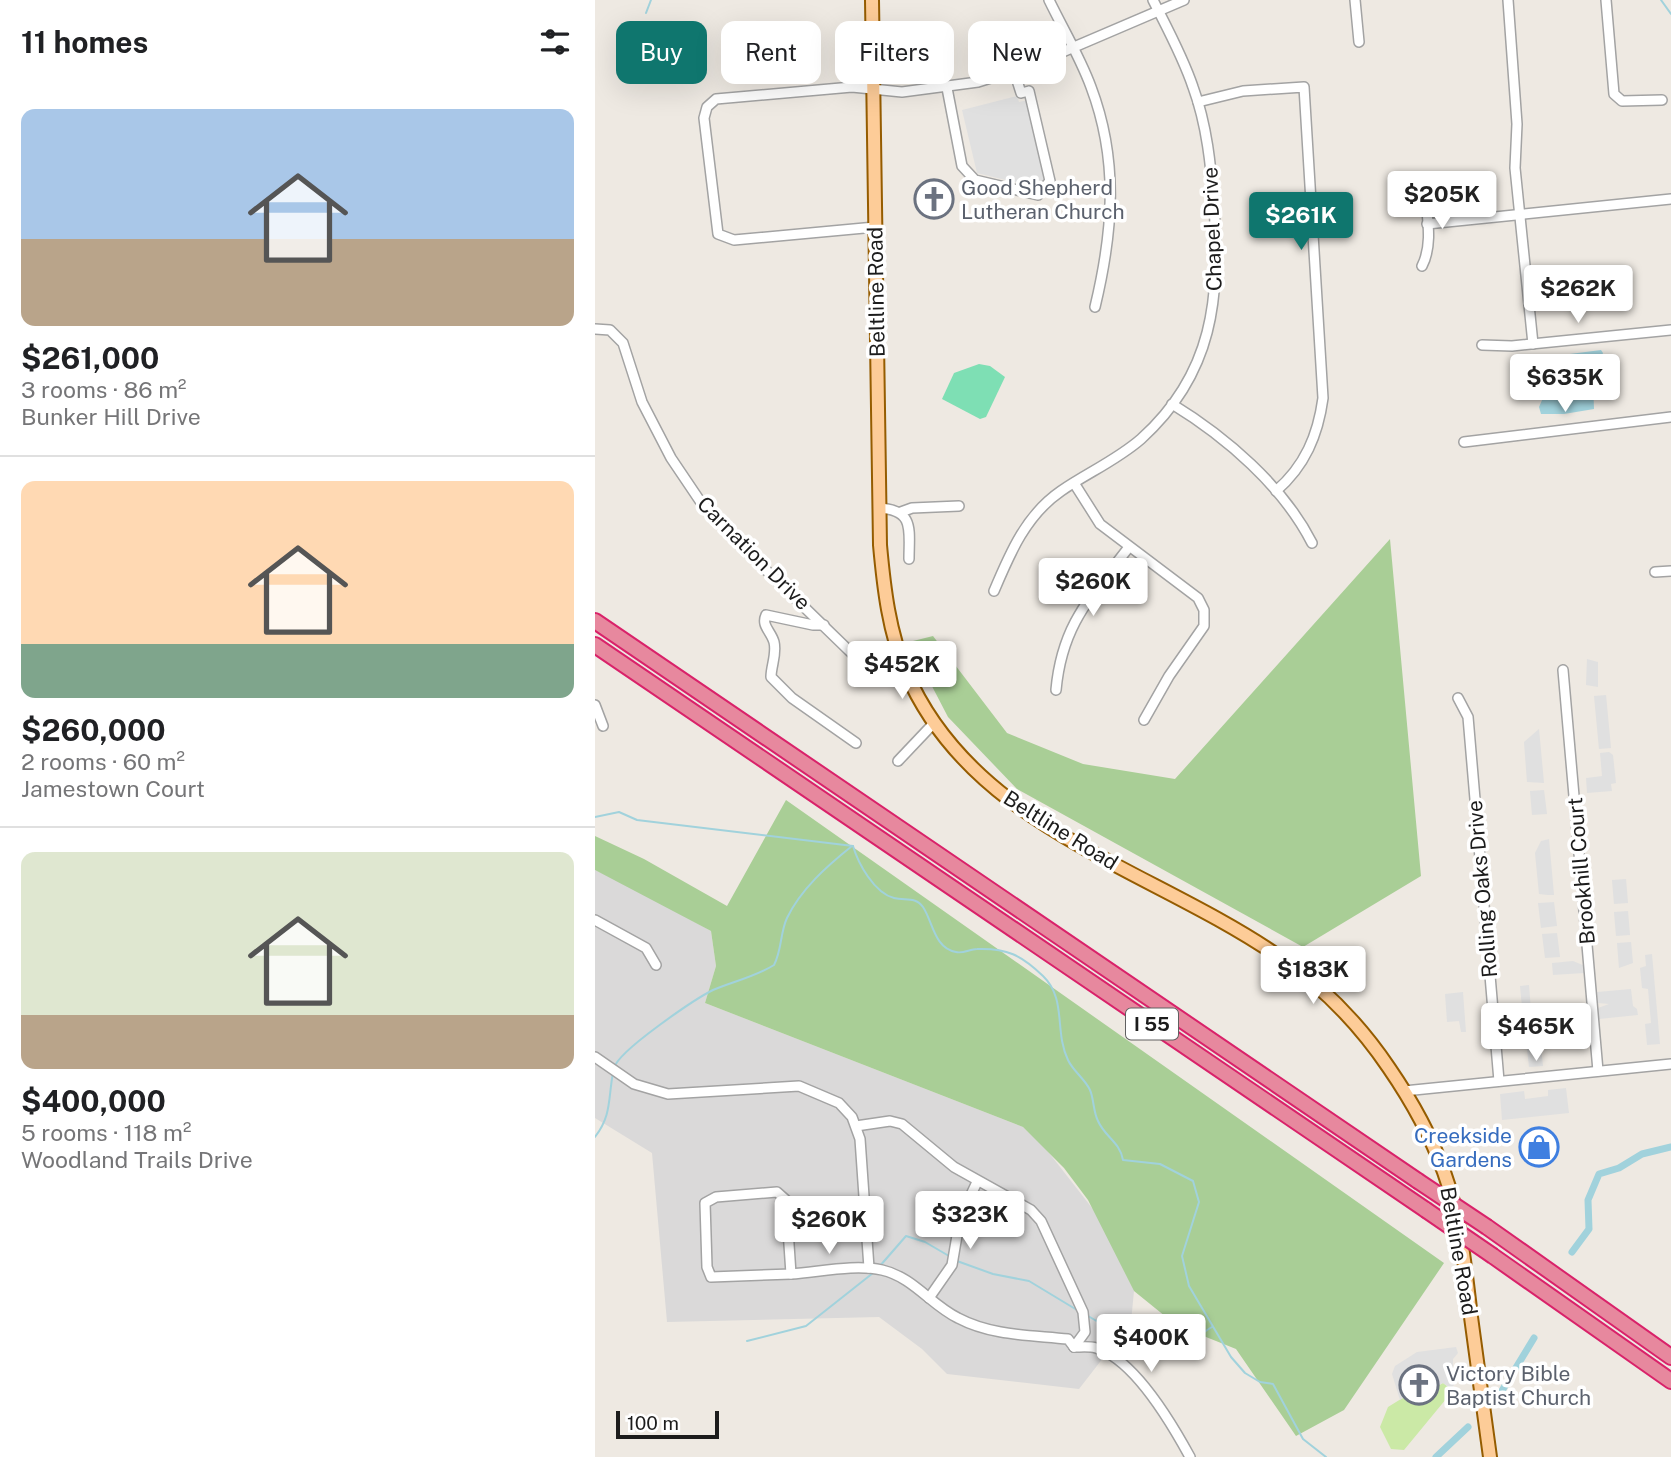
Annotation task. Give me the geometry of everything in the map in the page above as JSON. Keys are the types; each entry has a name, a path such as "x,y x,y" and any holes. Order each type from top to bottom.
{"highway":[{"name":"I 55","path":"595,621 1487,1227 1671,1357"},
{"name":"I 55","path":"595,645 1426,1210 1671,1381"}],"main road":[{"name":"Beltline Road","path":"872,0 879,508 887,607 906,671 934,723 963,759 1019,808 1222,923 1293,967 1361,1031 1403,1091 1436,1151 1458,1222 1490,1457"}],"street":[{"path":"1049,0 1097,104 1112,185 1110,235 1095,307"},
{"path":"1066,50 1155,5 1184,0"},
{"path":"1355,0 1359,43"},
{"path":"1508,0 1520,215 1533,344"},
{"path":"1606,0 1614,94 1622,101 1662,100"},
{"name":"Chapel Drive","path":"993,590 1027,526 1048,502 1127,450 1173,404 1204,347 1216,286 1211,171 1198,102 1155,5"},
{"path":"875,227 734,240 718,234 704,118 706,107 716,99 822,88 852,87 902,92 947,88 968,83"},
{"path":"947,88 962,166 975,180 1038,195 1050,181 1030,91 1021,93 1018,84"},
{"path":"1198,102 1254,90 1304,87 1324,398 1317,430 1307,453 1294,473 1276,491"},
{"path":"1422,266 1427,255 1425,188"},
{"path":"1427,224 1671,199"},
{"name":"Carnation Drive","path":"595,329 610,330 623,343 642,402 685,482 736,541 869,670 887,675 906,671"},
{"path":"1482,345 1533,344 1671,330"},
{"path":"1173,404 1205,426 1276,491 1303,524 1312,542"},
{"path":"1464,442 1671,417"},
{"path":"1074,484 1100,524 1198,598 1205,615 1200,633 1169,676 1144,720"},
{"path":"879,508 901,512 912,508 959,506"},
{"path":"901,512 909,526 909,559"},
{"path":"1056,690 1061,653 1070,628 1129,547"},
{"path":"1655,572 1671,571"},
{"path":"824,625 766,615 764,625 774,642 771,677 792,698 856,743"},
{"name":"Brookhill Court","path":"1563,670 1598,1072"},
{"name":"Rolling Oaks Drive","path":"1458,698 1468,717 1499,1081"},
{"path":"595,705 603,726"},
{"path":"898,761 934,723"},
{"path":"595,920 646,948 656,965"},
{"path":"595,1057 634,1084 668,1094 799,1086 839,1102 856,1126 869,1268"},
{"path":"1403,1091 1671,1064"},
{"path":"856,1126 896,1122 977,1182 1025,1206 1041,1221 1083,1312 1085,1332 1075,1347"},
{"path":"929,1298 952,1265 960,1217 977,1182"},
{"path":"791,1274 786,1200 780,1193 716,1197 705,1203 706,1267 711,1277 791,1274 869,1268 903,1278 929,1298 972,1324 999,1332 1068,1339 1075,1347 1095,1347 1117,1360 1164,1413 1190,1457"}],"shaded area":[{"path":"1017,96 1019,102 1028,100 1046,177 1039,188 977,173 962,110"},
{"path":"1587,659 1598,662 1598,687 1586,685"},
{"path":"1606,695 1611,748 1599,749 1594,696"},
{"path":"1539,729 1544,783 1527,782 1524,742"},
{"path":"1609,752 1613,755 1616,783 1611,784 1612,791 1587,793 1586,778 1602,776 1600,753"},
{"path":"1544,790 1547,814 1532,815 1530,791"},
{"path":"1549,839 1554,895 1539,894 1535,853 1541,841"},
{"path":"595,870 711,931 716,966 705,1003 1023,1127 1046,1149 1096,1213 1134,1291 1131,1322 1079,1389 947,1374 922,1349 879,1317 667,1322 652,1153 595,1118"},
{"path":"1626,879 1628,903 1614,904 1612,880"},
{"path":"1554,902 1557,926 1541,928 1538,903"},
{"path":"1628,911 1630,935 1616,936 1614,912"},
{"path":"1557,933 1560,957 1545,958 1542,934"},
{"path":"1631,942 1633,963 1619,968 1617,943"},
{"path":"1652,954 1660,1044 1647,1045 1645,1024 1651,1023 1648,989 1642,988 1640,968 1646,966 1645,955"},
{"path":"1573,961 1585,966 1585,973 1553,975 1552,963"},
{"path":"1529,985 1533,1037 1525,1038 1520,986"},
{"path":"1631,989 1633,1006 1638,1015 1599,1019 1598,1008 1609,1004 1598,1003 1597,992"},
{"path":"1463,992 1466,1032 1461,1032 1459,1021 1447,1022 1445,994"},
{"path":"1589,1009 1589,1019 1579,1019 1579,1024 1590,1025 1591,1034 1558,1037 1556,1012"},
{"path":"1540,1038 1543,1066 1529,1067 1526,1040"},
{"path":"1566,1088 1569,1113 1502,1120 1500,1094 1524,1091 1525,1099 1548,1096 1548,1090"},
{"path":"1456,1347 1458,1353 1453,1359 1453,1369 1459,1378 1451,1389 1443,1383 1434,1388 1427,1372 1404,1381 1409,1394 1400,1400 1392,1374 1395,1366 1417,1352"}],"green space":[{"path":"979,364 990,366 1005,377 986,417 980,419 942,399 954,373"},
{"path":"1390,539 1421,876 1303,947 1017,789 948,717 909,642 933,636 1007,733 1083,764 1175,779"},
{"path":"786,800 1444,1263 1344,1410 1296,1436 1236,1349 1176,1325 1134,1291 1088,1200 1064,1168 1023,1127 705,1003 716,966 711,931 595,870 595,836 644,859 727,906"},
{"path":"1443,1383 1451,1389 1451,1393 1404,1450 1391,1449 1380,1427 1388,1407 1409,1394 1412,1400"}],"water":[{"path":"1601,350 1603,353 1593,381 1594,409 1564,414 1541,414 1539,407 1562,355"}],"waterway":[{"path":"646,13 651,0"},
{"path":"1661,0 1671,14"},
{"path":"595,817 619,812 637,820 853,846"},
{"path":"614,1068 642,1038 691,1004 713,990 774,965 785,924 793,907 815,879 852,846"},
{"path":"853,846 863,869 874,884 887,895 920,904 935,934 949,950 964,952 988,949 1013,954 1035,969 1050,985 1058,1005 1068,1060 1088,1086 1098,1121 1119,1149 1123,1160 1160,1164 1193,1181 1199,1202 1182,1256 1189,1286 1231,1357 1245,1373 1260,1382 1273,1384 1303,1439 1326,1457"},
{"path":"595,1137 607,1114 613,1073"},
{"path":"1572,1252 1589,1229 1588,1200 1599,1174 1619,1168 1642,1154 1671,1147"},
{"path":"879,1267 906,1236 925,1242 949,1256"},
{"path":"957,1261 993,1274 1029,1281 1077,1310"},
{"path":"747,1341 806,1326 873,1273"},
{"path":"1088,1316 1122,1332 1165,1343 1188,1341 1212,1327"},
{"path":"1500,1394 1534,1338"},
{"path":"1436,1457 1468,1427"}],"place":[{"name":"Good Shepherd Lutheran Church","path":"934,199"},
{"name":"Creekside Gardens","path":"1539,1147"},
{"name":"Victory Bible Baptist Church","path":"1419,1385"}]}
